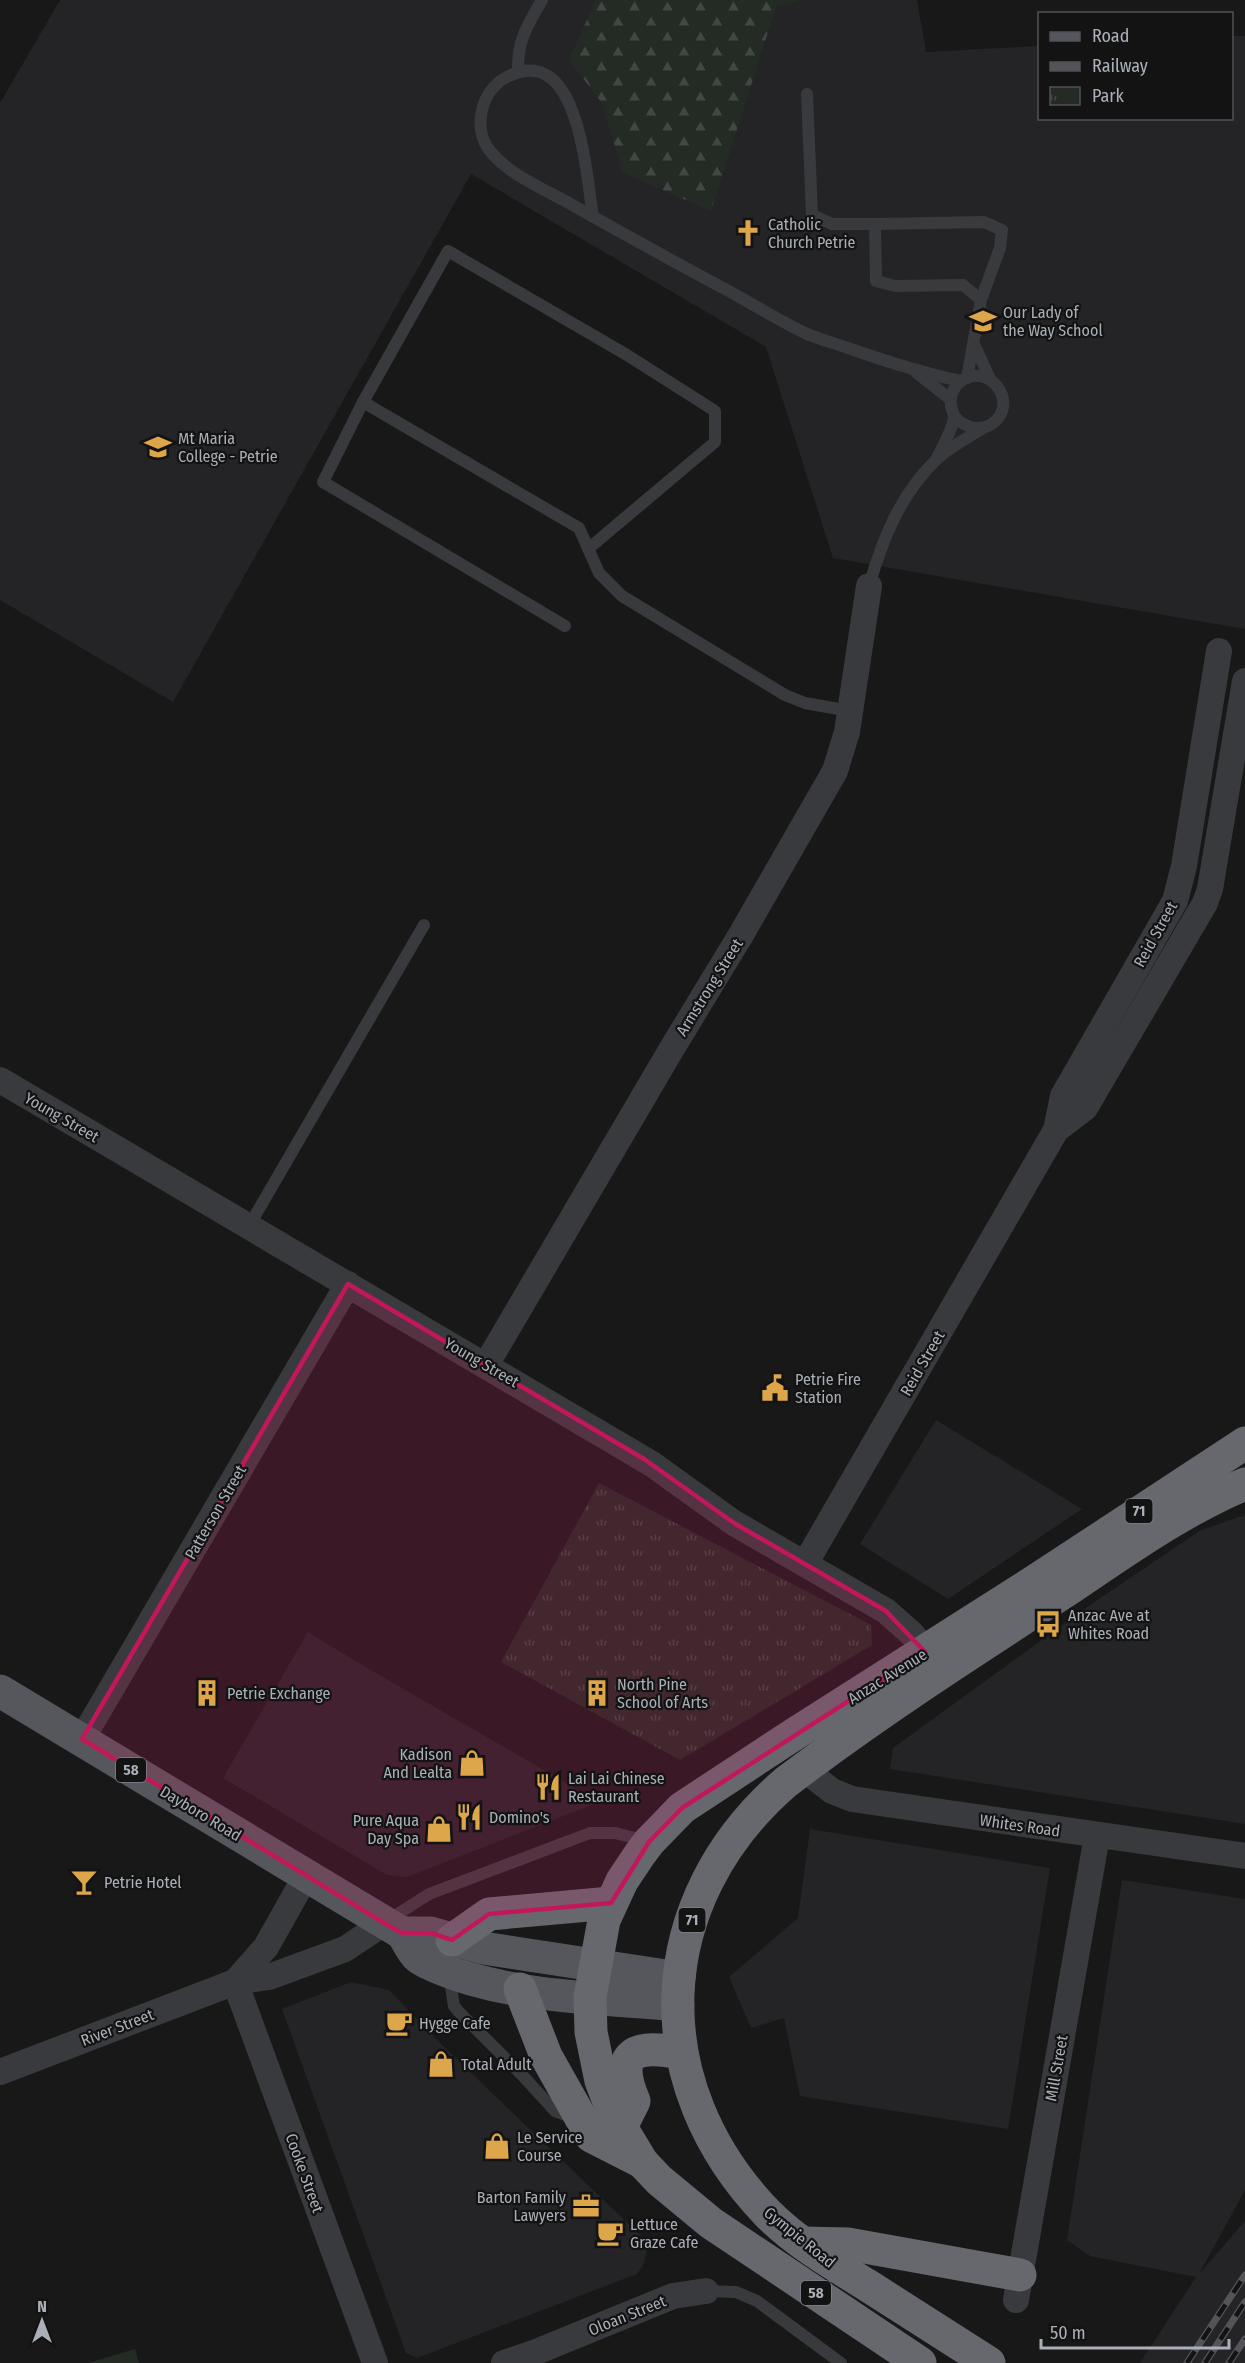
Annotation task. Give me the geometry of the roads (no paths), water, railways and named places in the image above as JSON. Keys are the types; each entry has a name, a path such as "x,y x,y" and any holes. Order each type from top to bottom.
{"highway":[{"name":"Anzac Avenue","path":"678,1992 693,1917 715,1865 740,1829 764,1802 933,1663 1245,1443"},
{"name":"Anzac Avenue","path":"594,1964 604,1920 622,1881 649,1842 675,1815 691,1803 1112,1560 1226,1491 1245,1484"},
{"path":"451,1956 489,1914 611,1903"},
{"name":"71","path":"590,1997 594,1964"},
{"name":"58","path":"520,1989 546,2056 591,2136 642,2162"},
{"name":"Gympie Road","path":"678,1992 682,2053 696,2105 708,2133 724,2159 770,2215 803,2243 989,2363"},
{"name":"Gympie Road","path":"590,1997 591,2032 601,2081 621,2127 642,2162 659,2180 711,2223 920,2363"},
{"path":"621,2127 634,2101 629,2090 626,2068 634,2052 649,2048 682,2053"},
{"path":"803,2243 858,2246 1018,2287"}],"main road":[{"name":"Dayboro Road","path":"0,1691 393,1928 430,1933 451,1956 520,1989 590,1997 678,1992"},
{"name":"Dayboro Road","path":"451,1956 483,1948 594,1964 678,1992"}],"street":[{"name":"Armstrong Street","path":"486,1365 742,933 835,771 842,753 850,711 869,586"},
{"name":"Reid Street","path":"805,1564 1056,1130 1063,1096 1170,909 1180,886 1219,651"},
{"name":"Reid Street","path":"1056,1130 1085,1108 1205,903 1210,889 1245,681"},
{"name":"Young Street","path":"0,1080 652,1464 720,1513 886,1611 908,1629 933,1663"},
{"name":"Patterson Street","path":"82,1739 348,1284"},
{"name":"Whites Road","path":"804,1769 832,1791 852,1799 1245,1856"},
{"name":"Mill Street","path":"1018,2287 1097,1836"},
{"name":"River Street","path":"235,1982 266,1947 306,1876"},
{"name":"River Street","path":"0,2072 235,1982 269,1977 345,1949 393,1928"},
{"name":"Cooke Street","path":"235,1982 375,2363"},
{"name":"Oloan Street","path":"504,2363 538,2358 673,2296 706,2291"}],"lane":[{"path":"518,72 518,50 524,31 542,0"},
{"path":"593,217 577,124 567,98 557,83 546,74 532,70 518,72 504,78 492,89 484,103 480,119 482,135 489,150 514,172 593,217 805,333 914,371 964,379 975,376 990,379"},
{"path":"807,94 812,215 832,224 984,222 1002,230 1000,248 981,300 974,344 964,379 956,386 950,399"},
{"path":"874,224 876,281 895,286 963,285 981,300"},
{"path":"564,626 322,482 363,402 448,251 627,355 716,411 716,442 588,549"},
{"path":"869,586 882,542 904,498 938,458 998,418 1003,402 998,386 990,379 974,344"},
{"path":"914,371 950,399 955,417 968,427 984,428"},
{"path":"363,402 579,528 598,573 622,596 785,695 805,703 850,711"},
{"path":"938,458 955,417"},
{"path":"249,1226 424,925"},
{"path":"393,1928 429,1894 590,1833 615,1833 649,1842"},
{"path":"451,1956 454,2006 555,2111 581,2121"},
{"name":"Oloan Street","path":"706,2291 736,2292 757,2301 841,2363"}],"railway":[{"path":"1187,2363 1245,2275"},
{"path":"1205,2363 1245,2302"},
{"path":"1229,2363 1245,2339"}],"place":[{"name":"Catholic Church Petrie","path":"748,233"},
{"name":"Our Lady of the Way School","path":"983,321"},
{"name":"Mt Maria College - Petrie","path":"158,447"},
{"name":"Petrie Fire Station","path":"775,1388"},
{"name":"Anzac Ave at Whites Road","path":"1048,1624"},
{"name":"Petrie Exchange","path":"207,1693"},
{"name":"North Pine School of Arts","path":"597,1693"},
{"name":"Kadison And Lealta","path":"472,1763"},
{"name":"Lai Lai Chinese Restaurant","path":"548,1787"},
{"name":"Domino's","path":"469,1817"},
{"name":"Pure Aqua Day Spa","path":"439,1829"},
{"name":"Petrie Hotel","path":"84,1882"},
{"name":"Hygge Cafe","path":"399,2023"},
{"name":"Total Adult","path":"441,2064"},
{"name":"Le Service Course","path":"497,2146"},
{"name":"Barton Family Lawyers","path":"586,2206"},
{"name":"Lettuce Graze Cafe","path":"610,2233"}]}
